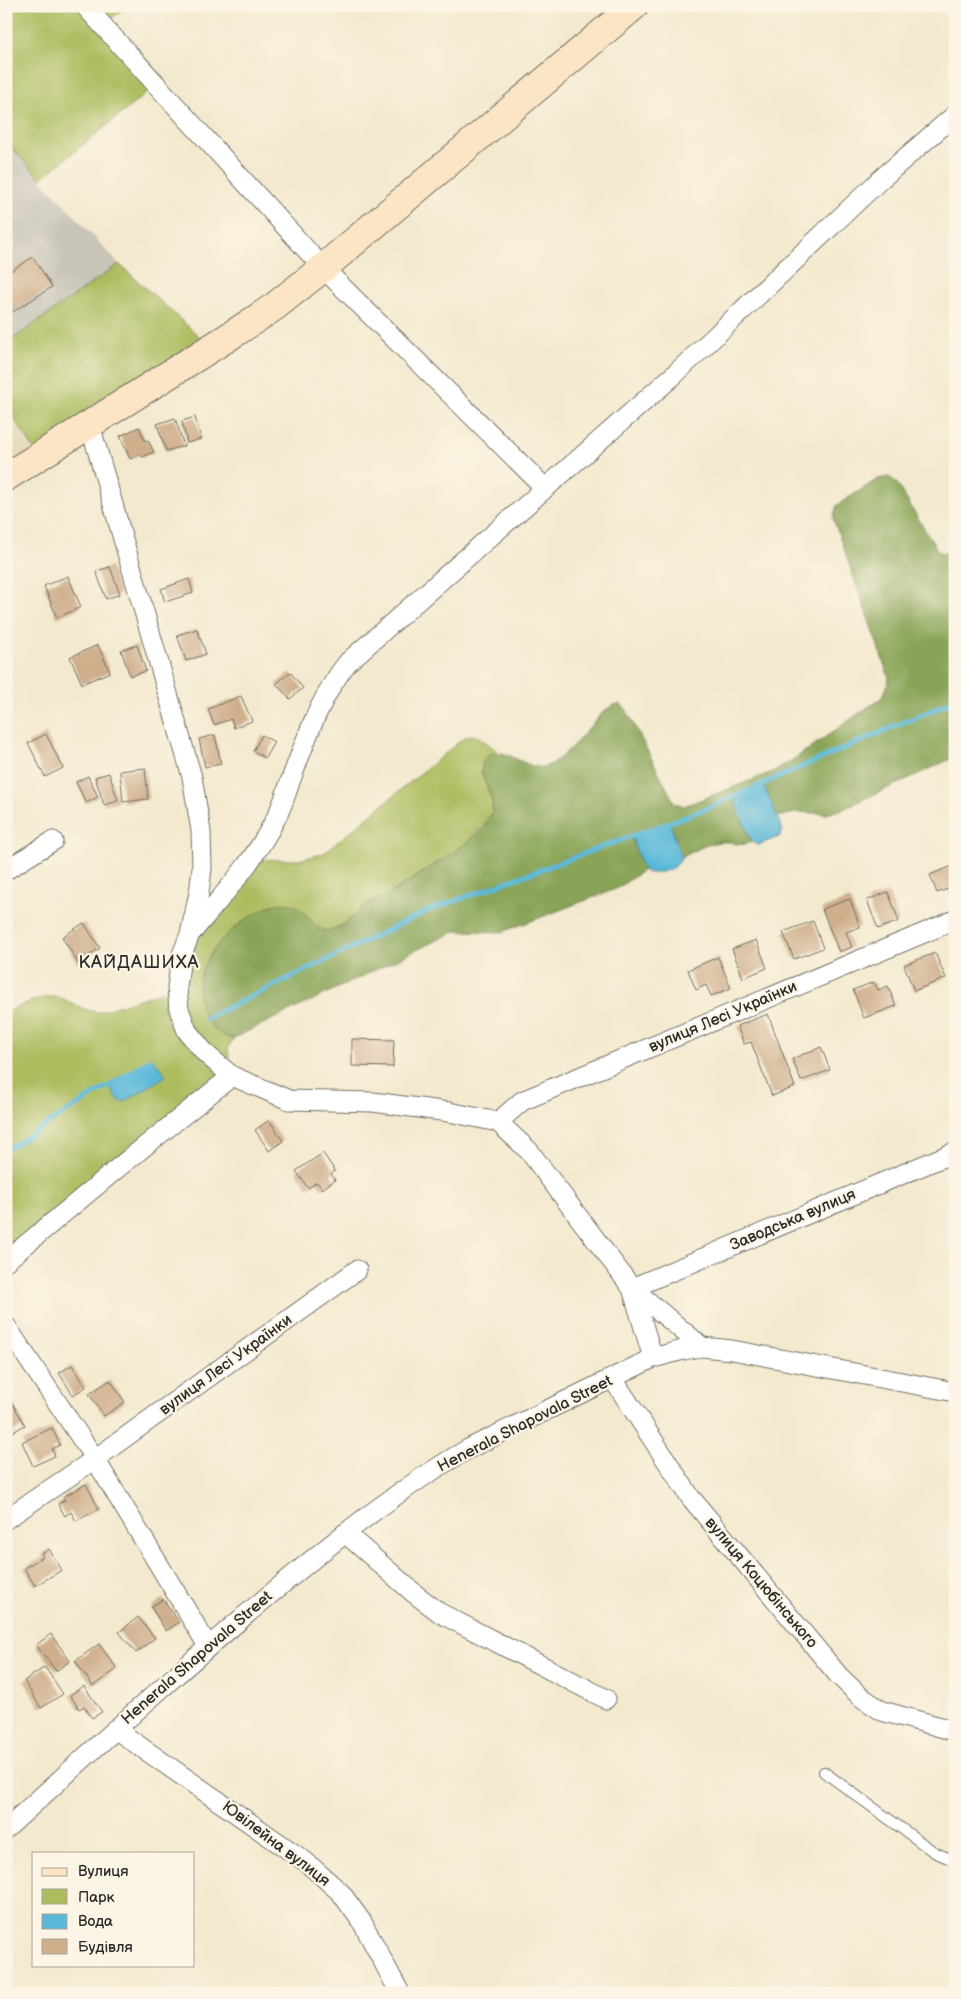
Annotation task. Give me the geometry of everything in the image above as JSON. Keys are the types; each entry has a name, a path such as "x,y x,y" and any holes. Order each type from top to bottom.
{"main road":[{"path":"6,477 274,307 634,6"}],"street":[{"path":"85,6 322,268 545,488"},
{"path":"190,934 252,859 273,823 319,706 336,677 358,652 674,375 882,178 955,115"},
{"path":"90,425 192,776 197,800 201,831 202,868 199,893 190,934 181,957 177,987 179,1009 187,1031 206,1054 232,1076 289,1100 373,1102 449,1112 498,1122 529,1151 632,1288 702,1347"},
{"path":"6,870 53,841"},
{"name":"вулиця Лесі Українки","path":"498,1122 522,1100 955,920"},
{"path":"6,1261 232,1076"},
{"name":"Заводська вулиця","path":"632,1288 955,1152"},
{"name":"вулиця Лесі Українки","path":"6,1519 95,1459 357,1270"},
{"path":"632,1288 653,1358"},
{"path":"6,1326 95,1459 208,1646"},
{"name":"Henerala Shapovala Street","path":"6,1829 208,1646 345,1533 396,1494 468,1449 653,1358 702,1347 760,1354 955,1392"},
{"name":"вулиця Коцюбінського","path":"613,1379 691,1498 840,1676 861,1697 882,1711 955,1731"},
{"path":"345,1533 415,1594 440,1613 606,1699"},
{"name":"Ювілейна вулиця","path":"115,1729 306,1862 341,1893 362,1922 400,1993"}],"lane":[{"path":"824,1772 934,1852 955,1860"}],"shaded area":[{"path":"6,141 119,264 6,344 6,250 15,245 6,228"},
{"path":"6,406 39,457 6,477"}],"green space":[{"path":"6,6 127,6 110,20 164,79 41,179 6,142"},
{"path":"119,264 212,348 39,457 6,406 6,344"},
{"path":"889,477 896,482 938,551 955,557 955,757 843,809 827,814 799,812 777,817 763,783 733,797 752,842 739,844 717,842 681,858 670,822 631,836 643,870 618,888 502,932 456,931 234,1038 219,1033 210,1025 202,1011 199,981 203,967 210,954 231,931 255,914 270,906 283,903 295,905 322,930 336,929 372,901 390,893 436,864 470,840 490,817 493,805 482,773 482,766 484,759 491,754 503,753 530,765 544,767 551,764 567,751 604,711 613,705 620,704 626,709 674,802 684,806 770,773 794,759 881,698 886,690 889,678 833,518 837,505 878,479"},
{"path":"472,735 479,737 499,752 492,753 481,771 492,801 492,812 484,824 464,845 391,893 372,901 347,922 335,929 327,931 318,929 307,914 272,905 243,921 224,937 226,1038 234,1038 228,1048 232,1076 6,1262 6,1012 36,1000 51,997 66,1000 86,1010 99,1012 176,987 181,957 252,859 299,860 324,853 465,737"}],"water":[{"path":"763,783 783,831 779,837 758,845 752,842 733,797"},
{"path":"670,822 681,858 679,862 670,869 658,873 643,870 631,836"},
{"path":"152,1058 164,1072 165,1076 124,1102 118,1100 109,1086"}],"building":[{"path":"33,257 52,287 6,316 6,274"},
{"path":"195,417 201,439 187,443 182,421"},
{"path":"175,418 184,446 166,451 157,424"},
{"path":"139,427 145,441 148,440 154,452 142,457 141,454 130,459 120,436"},
{"path":"110,567 120,594 106,599 96,571"},
{"path":"68,576 81,607 57,618 44,586"},
{"path":"189,579 193,593 165,602 161,589"},
{"path":"197,629 206,654 186,661 177,635"},
{"path":"98,645 110,672 82,684 70,657"},
{"path":"137,645 146,671 130,676 121,650"},
{"path":"290,672 303,688 290,699 276,684"},
{"path":"241,696 252,721 234,728 231,719 214,725 208,709"},
{"path":"46,734 63,768 45,777 28,743"},
{"path":"215,735 221,764 205,767 199,739"},
{"path":"262,735 274,742 265,758 253,751"},
{"path":"145,768 148,799 123,802 120,771"},
{"path":"109,773 118,801 104,805 95,777"},
{"path":"88,776 98,797 86,803 76,782"},
{"path":"955,865 955,904 948,889 937,893 930,875"},
{"path":"888,892 899,921 878,929 867,900"},
{"path":"850,899 860,927 846,932 852,947 839,952 822,909"},
{"path":"813,921 823,948 794,959 783,932"},
{"path":"84,923 100,948 78,963 62,937"},
{"path":"756,940 767,968 743,978 732,949"},
{"path":"935,953 946,978 914,991 904,965"},
{"path":"718,957 731,988 711,996 706,985 696,990 688,970"},
{"path":"874,982 878,990 888,986 896,1006 864,1018 853,990"},
{"path":"768,1014 795,1087 772,1096 751,1042 744,1044 737,1026"},
{"path":"352,1039 394,1040 393,1067 352,1066"},
{"path":"821,1047 830,1070 801,1081 792,1059"},
{"path":"269,1120 283,1141 269,1151 255,1130"},
{"path":"323,1153 335,1171 331,1174 335,1180 322,1189 317,1182 308,1188 296,1171"},
{"path":"72,1365 86,1387 73,1395 59,1373"},
{"path":"110,1380 125,1402 104,1416 89,1394"},
{"path":"11,1401 25,1425 6,1436 6,1404"},
{"path":"52,1428 60,1445 52,1449 55,1456 33,1466 22,1442"},
{"path":"86,1484 99,1509 76,1521 71,1512 65,1516 58,1504 65,1500 63,1497"},
{"path":"49,1549 62,1570 35,1586 24,1568 43,1557 41,1554"},
{"path":"163,1599 179,1622 166,1631 151,1607"},
{"path":"138,1617 155,1638 136,1653 119,1632"},
{"path":"51,1634 70,1661 56,1671 36,1645"},
{"path":"99,1644 117,1669 93,1686 75,1661"},
{"path":"45,1667 63,1694 41,1708 24,1681"},
{"path":"84,1686 102,1712 92,1718 84,1706 79,1709 70,1695"}],"waterway":[{"path":"205,1019 425,912 703,810 955,700"},
{"path":"6,1150 150,1060"}],"district":[{"name":"КАЙДАШИХА","path":"139,962"}]}
